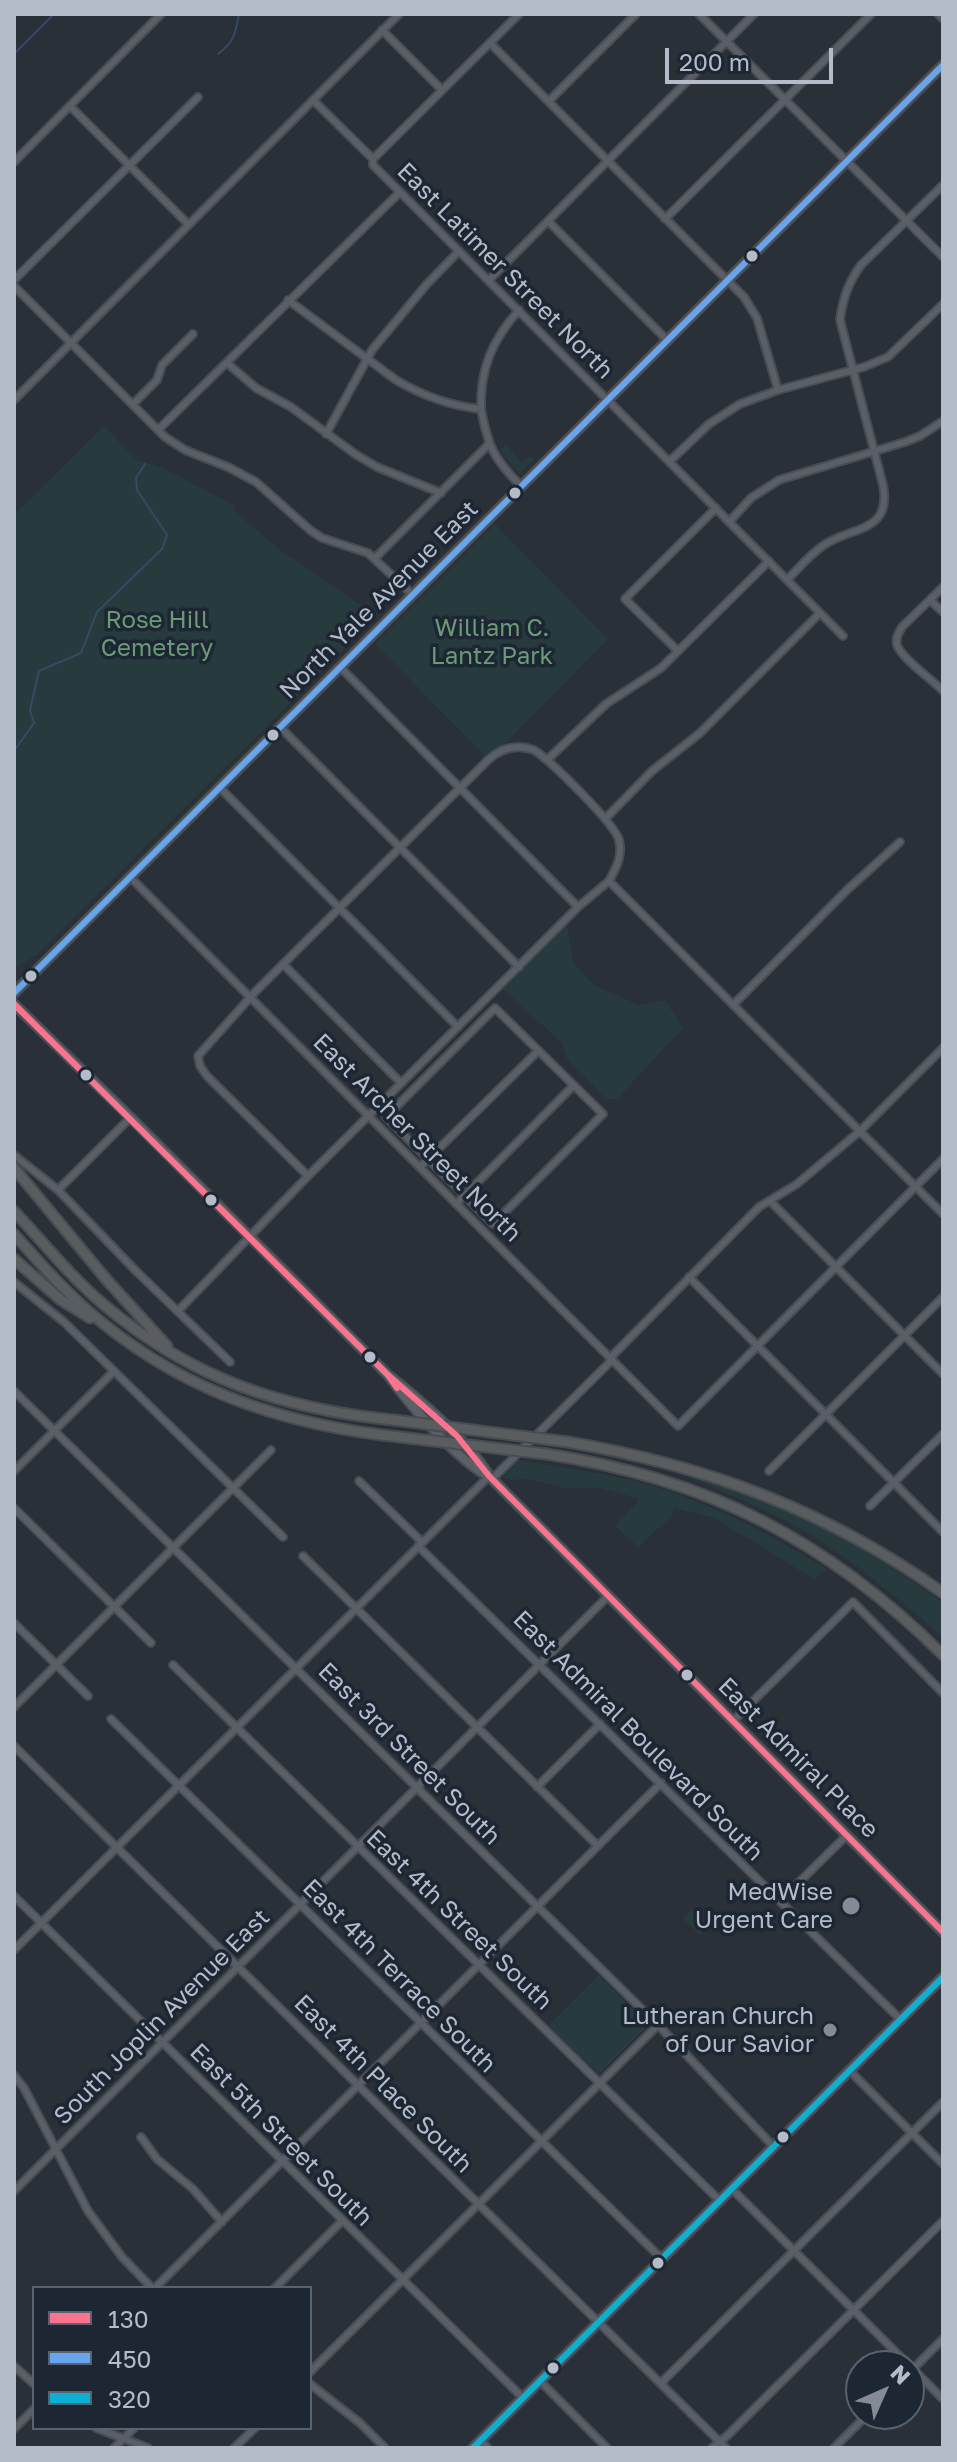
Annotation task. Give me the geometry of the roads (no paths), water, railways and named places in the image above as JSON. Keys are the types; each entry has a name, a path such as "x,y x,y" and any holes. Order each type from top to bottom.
{"highway":[{"path":"14,1168 106,1279 175,1355"},
{"path":"14,1211 101,1302 147,1337 214,1376 272,1398 319,1410 568,1442 655,1460 745,1486 855,1537 943,1593"},
{"path":"14,1234 64,1289 125,1340"},
{"path":"14,1259 61,1300 192,1382 271,1414 382,1435 599,1463 654,1477 717,1499 792,1536 855,1577 942,1654"}],"main road":[{"name":"North Yale Avenue East","path":"14,993 943,65"},
{"path":"14,1004 250,1236"},
{"name":"East Admiral Place","path":"250,1236 388,1375 410,1404 475,1469 490,1477 943,1932"},
{"path":"473,2448 943,1977"}],"street":[{"path":"14,162 161,14"},
{"path":"14,400 399,14"},
{"path":"373,159 490,43 508,20 519,14"},
{"path":"549,101 636,14"},
{"path":"699,14 943,257"},
{"path":"489,280 754,14"},
{"path":"665,219 871,14"},
{"path":"938,14 943,19"},
{"path":"382,30 442,90"},
{"path":"490,43 744,297 757,318 778,390"},
{"path":"14,280 198,97"},
{"name":"East Latimer Street North","path":"313,100 373,159 373,165 843,636"},
{"path":"70,106 188,224"},
{"path":"787,580 819,548 837,538 863,530 881,514 885,496 840,320 847,286 861,265 943,185"},
{"path":"158,430 400,192"},
{"path":"548,221 668,341"},
{"path":"326,434 367,358 427,284 459,251"},
{"path":"14,286 158,430 185,450 256,482 316,534 336,544 368,553 413,595"},
{"path":"288,300 396,380 445,403 481,409"},
{"path":"670,461 709,424 729,410 778,390 880,361 893,353 943,304"},
{"path":"519,310 498,336 486,361 480,390 488,445 521,486"},
{"path":"133,404 157,380 162,365 193,334"},
{"path":"227,363 256,388 291,407 355,454 377,467 441,493"},
{"path":"729,522 751,498 779,480 920,436 943,421"},
{"path":"375,558 488,445"},
{"path":"678,651 625,599 716,508"},
{"path":"547,760 606,704 661,668 769,561"},
{"path":"943,587 897,634 898,647 943,691"},
{"path":"930,600 943,612"},
{"path":"605,819 652,771 700,733 820,613"},
{"path":"340,667 578,907"},
{"path":"280,727 519,967"},
{"path":"178,1311 401,1083 578,907 609,881 619,861 617,833 534,750 525,747 504,749 493,755 283,964 200,1052 198,1060 210,1079 308,1176"},
{"path":"219,787 458,1027"},
{"path":"734,1004 847,890 900,842"},
{"name":"East Archer Street North","path":"130,877 678,1426 758,1346"},
{"path":"609,881 943,1214"},
{"path":"283,964 401,1083"},
{"path":"386,1117 495,1008 573,1086 456,1204"},
{"path":"14,1950 420,1544 611,1359 759,1207 797,1184 860,1131 943,1048"},
{"path":"420,1167 538,1051"},
{"name":"East Archer Street North","path":"380,1106 386,1117 493,1224 603,1114 573,1086"},
{"path":"58,1190 131,1117"},
{"path":"14,1155 58,1190 230,1362"},
{"path":"758,1346 943,1159"},
{"path":"770,1201 943,1374"},
{"path":"689,1277 943,1532"},
{"path":"14,1282 53,1311 283,1537"},
{"path":"769,1471 943,1297"},
{"path":"14,1471 114,1371"},
{"name":"East 3rd Street South","path":"14,1391 658,2025 774,2147"},
{"path":"870,1506 943,1434"},
{"path":"14,1707 271,1450"},
{"name":"East Admiral Boulevard South","path":"359,1481 540,1665 901,2020"},
{"path":"14,1508 151,1643"},
{"path":"303,1556 598,1846"},
{"name":"South Joplin Avenue East","path":"14,2191 608,1596"},
{"path":"733,1721 853,1602 943,1693"},
{"path":"14,1623 88,1696"},
{"name":"East 4th Street South","path":"173,1665 720,2201"},
{"name":"East 4th Terrace South","path":"111,1719 662,2259"},
{"path":"537,1787 600,1724"},
{"name":"East 4th Place South","path":"14,1746 726,2448"},
{"path":"156,2286 661,1783"},
{"path":"780,1901 847,1835"},
{"name":"East 5th Street South","path":"14,1896 523,2398"},
{"path":"312,2370 658,2025"},
{"path":"850,2071 943,2164"},
{"path":"14,2075 24,2088 88,2211 122,2257 152,2286"},
{"path":"661,2383 943,2102"},
{"path":"141,2137 157,2159 193,2189 222,2222"},
{"path":"732,2189 891,2350"},
{"path":"277,2286 342,2221"},
{"path":"712,2448 943,2221"},
{"path":"925,2357 943,2339"},
{"path":"14,2366 32,2382"},
{"path":"540,2381 607,2448"},
{"path":"925,2383 943,2399"},
{"path":"312,2386 360,2423 385,2448"},
{"path":"14,2429 32,2411"},
{"path":"101,2430 148,2448"},
{"path":"114,2448 132,2430"},
{"path":"234,2448 253,2430"},
{"path":"834,2448 852,2430"},
{"path":"481,2441 488,2448"}],"waterway":[{"path":"14,54 54,14"},
{"path":"218,54 233,37 239,14"},
{"path":"14,751 34,723 30,710 39,671 81,653 97,612 162,549 167,535 137,490 136,478 145,464"}],"place":[{"name":"MedWise Urgent Care","path":"851,1906"},
{"name":"Lutheran Church of Our Savior","path":"830,2030"}],"park label":[{"name":"Rose Hill Cemetery","path":"157,634"},
{"name":"William C. Lantz Park","path":"492,642"}]}
